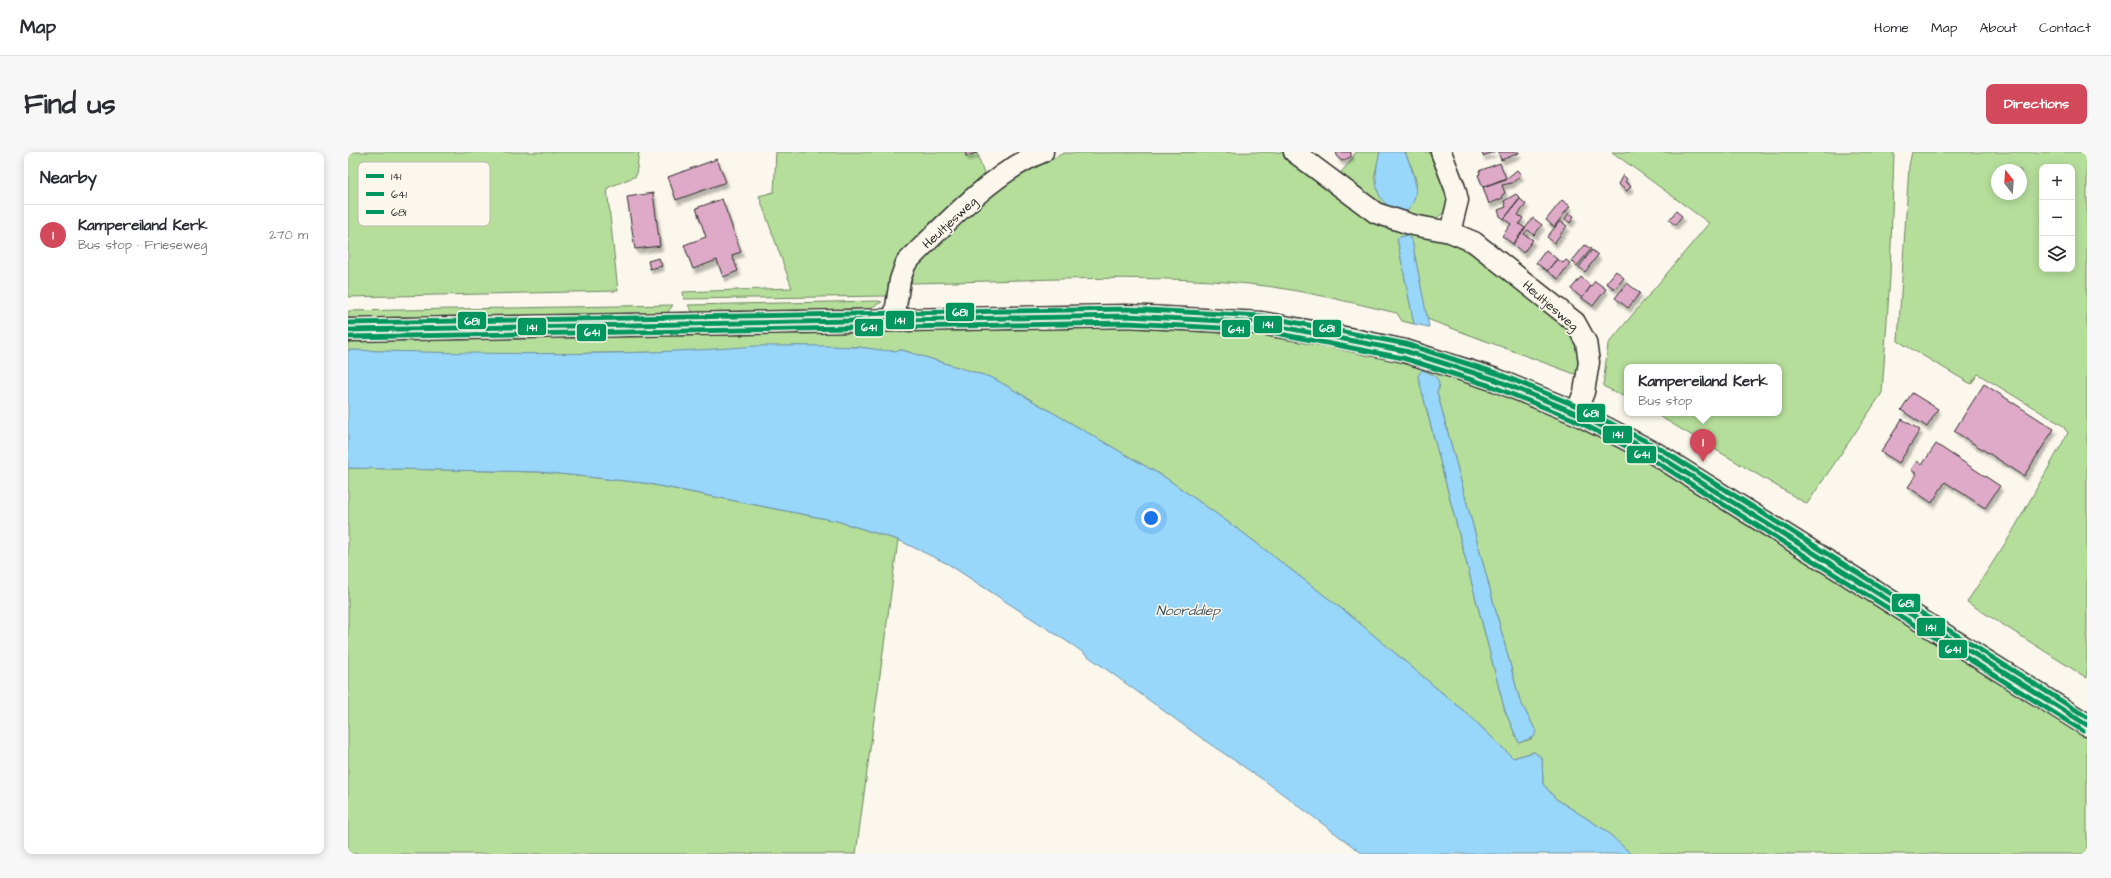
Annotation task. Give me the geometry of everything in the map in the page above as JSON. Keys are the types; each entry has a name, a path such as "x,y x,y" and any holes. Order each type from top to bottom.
{"main road":[{"path":"348,330 1127,316 1261,323 1330,335 1406,351 1496,380 1576,413 1656,454 2087,725"}],"street":[{"name":"Heultjesweg","path":"894,320 900,280 906,263 990,184 1012,168 1043,152"},
{"name":"Heultjesweg","path":"1294,152 1376,213 1413,225 1450,232 1474,242 1575,322 1586,342 1589,362 1584,392 1576,413"},
{"path":"1441,152 1458,200 1450,232"}],"green space":[{"path":"348,152 639,152 636,176 607,188 618,291 348,297"},
{"path":"776,152 965,152 966,156 977,153 985,177 886,296 684,299 683,292 792,288 759,196 774,192"},
{"path":"1286,152 1434,236 1475,255 1574,333 1578,342 1580,376 1427,319 1412,241 1407,235 1397,238 1414,324 1402,321 1397,313 1305,292 1249,284 1122,278 911,283 914,269 960,222 1004,184 1018,175 1064,153"},
{"path":"1356,152 1380,152 1374,178 1391,210 1336,178 1350,162"},
{"path":"1405,152 1436,152 1450,188 1448,208 1437,217 1427,220 1403,214 1413,200 1416,190 1414,173"},
{"path":"1612,152 1894,152 1890,277 1882,393 1807,504 1659,416 1782,416 1782,364 1624,364 1624,396 1603,386 1608,344 1709,223"},
{"path":"1912,152 2087,152 2087,678 1967,602 2010,536 2068,433 2062,425 1978,374 1971,384 1898,341 1909,166"},
{"path":"882,302 862,312 695,315 688,305"},
{"path":"673,305 665,316 348,322 348,311"},
{"path":"1167,326 1299,337 1446,371 1611,437 2087,729 2087,854 1631,854 1605,830 1556,799 1543,784 1542,758 1534,752 1513,758 1472,718 1351,616 1246,535 1166,478 993,378 902,350 889,352 859,347 796,346 666,352 494,355 348,350 348,336","holes":["1418,376 1440,386 1437,392 1520,701 1536,731 1531,739 1519,743 1505,711"]},
{"path":"348,468 541,472 644,483 837,521 898,540 856,854 348,854"}],"water":[{"path":"1380,152 1405,152 1414,176 1414,200 1410,208 1403,214 1393,210 1385,204 1377,189 1376,171"},
{"path":"1407,235 1412,241 1429,327 1414,324 1397,238"},
{"name":"Noorddiep","path":"757,346 829,346 859,347 890,351 902,350 993,378 1166,478 1246,535 1351,616 1472,718 1513,758 1534,752 1542,758 1543,784 1556,799 1605,830 1631,854 1363,854 1268,783 1207,742 1074,646 948,564 898,540 837,521 644,483 541,472 348,468 348,350 552,354 655,352"},
{"path":"1422,370 1434,375 1439,383 1437,392 1520,701 1536,731 1534,737 1519,743 1505,711 1418,376"}],"building":[{"path":"965,152 977,152 977,153 966,156"},
{"path":"1336,152 1351,152 1351,157 1342,161 1338,158"},
{"path":"1482,152 1494,152 1483,156"},
{"path":"1498,152 1519,152 1519,153 1501,160"},
{"path":"717,159 726,182 676,200 668,177"},
{"path":"1500,163 1506,178 1483,187 1478,175 1480,174 1479,171"},
{"path":"1517,170 1521,175 1512,183 1502,185 1505,193 1502,195 1503,198 1489,204 1483,187 1506,179"},
{"path":"1623,175 1627,179 1625,182 1631,186 1627,191 1618,184"},
{"path":"653,193 660,246 635,249 627,197"},
{"path":"1516,194 1520,198 1504,219 1500,216 1498,210 1506,207 1504,201"},
{"path":"722,199 741,252 732,255 738,271 723,277 717,260 693,269 684,245 706,237 696,208"},
{"path":"1520,199 1526,204 1518,215 1523,218 1519,224 1525,228 1513,244 1502,236 1511,224 1504,219"},
{"path":"1562,200 1570,206 1554,227 1546,220"},
{"path":"1676,211 1682,216 1675,225 1669,220"},
{"path":"1569,213 1574,216 1570,223 1565,219"},
{"path":"1533,218 1542,225 1534,235 1528,230 1524,234 1533,240 1523,253 1513,244"},
{"path":"1560,221 1567,226 1554,243 1547,237"},
{"path":"1585,245 1591,249 1577,266 1572,261"},
{"path":"1546,250 1557,259 1547,271 1536,263"},
{"path":"1592,250 1598,255 1585,272 1579,267"},
{"path":"659,258 662,266 650,269 648,261"},
{"path":"1557,259 1563,263 1566,260 1570,263 1558,279 1547,271"},
{"path":"1616,271 1624,278 1615,289 1606,283"},
{"path":"1581,277 1591,286 1582,298 1571,289"},
{"path":"1595,281 1606,289 1593,306 1582,298"},
{"path":"1627,283 1640,293 1628,308 1615,298"},
{"path":"1984,384 2054,429 2024,476 1954,431"},
{"path":"1912,393 1938,409 1927,427 1901,410"},
{"path":"1902,419 1920,430 1899,463 1881,452"},
{"path":"1936,444 2000,486 1985,508 1945,482 1932,503 1908,487 1917,474 1911,470 1917,461 1922,465"}],"transit line":[{"name":"681","path":"348,323 1127,309 1262,316 1406,344 1499,374 1579,407 1659,448 2087,717"},
{"name":"141","path":"348,330 1127,316 1261,323 1405,351 1496,380 1576,413 1656,454 2087,725"},
{"name":"641","path":"348,337 1127,323 1260,330 1403,358 1494,387 1573,419 1653,460 2083,731"}],"place":[{"name":"Kampereiland Kerk","path":"1703,462"}]}
